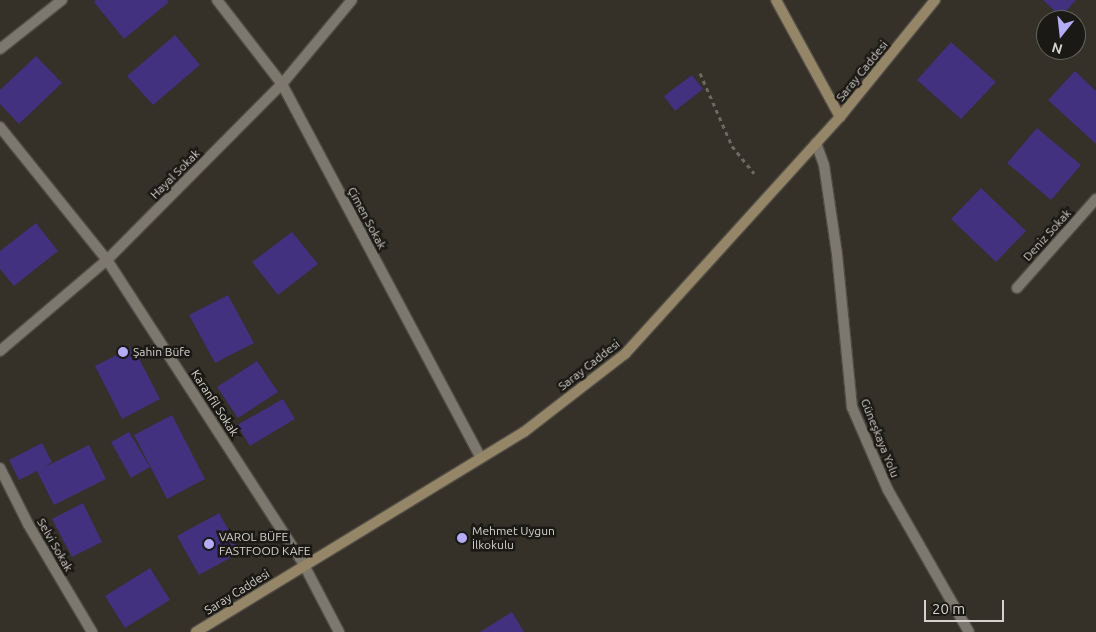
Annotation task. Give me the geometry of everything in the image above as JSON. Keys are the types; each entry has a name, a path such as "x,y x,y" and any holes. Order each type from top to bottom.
{"street":[{"path":"0,49 62,0"},
{"name":"Çimen Sokak","path":"217,0 282,84 480,457"},
{"name":"Hayal Sokak","path":"0,351 107,260 282,84 352,0"},
{"path":"776,0 840,117"},
{"name":"Saray Caddesi","path":"196,632 480,457 524,432 625,354 840,117 935,0"},
{"name":"Karanfil Sokak","path":"0,127 107,260 304,565 339,632"},
{"name":"Güneşkaya Yolu","path":"816,143 824,165 837,254 852,407 888,490 969,632"},
{"name":"Deniz Sokak","path":"1017,288 1096,200"},
{"name":"Selvi Sokak","path":"0,468 28,524 92,632"}],"path":[{"path":"700,72 732,146 754,173"}],"building":[{"path":"96,0 167,0 169,2 124,39 94,2"},
{"path":"1043,0 1076,0 1067,10 1054,10"},
{"path":"175,35 200,65 153,105 127,76"},
{"path":"951,42 996,82 961,119 917,80"},
{"path":"36,56 62,83 19,124 0,104 0,90"},
{"path":"1075,71 1096,91 1096,144 1048,100"},
{"path":"692,75 703,89 675,111 664,96"},
{"path":"1037,128 1081,165 1051,200 1007,163"},
{"path":"981,188 1026,231 996,262 951,219"},
{"path":"36,223 58,251 14,286 0,269 0,251"},
{"path":"292,232 318,264 278,295 252,262"},
{"path":"228,295 254,343 215,363 189,315"},
{"path":"133,347 160,399 122,419 95,366"},
{"path":"257,361 278,392 238,418 217,387"},
{"path":"283,399 295,419 250,446 237,425"},
{"path":"172,415 205,479 167,499 134,435"},
{"path":"129,432 150,467 131,478 111,442"},
{"path":"42,443 52,462 45,467 89,445 106,479 54,505 37,471 19,480 9,460"},
{"path":"83,503 102,542 72,557 52,519"},
{"name":"VAROL BÜFE FASTFOOD KAFE","path":"219,513 241,552 199,575 177,536"},
{"path":"150,568 170,600 125,628 105,596"},
{"path":"512,612 524,632 480,632"}],"place":[{"name":"Şahin Büfe","path":"123,352"},
{"name":"Mehmet Uygun İlkokulu","path":"462,538"},
{"name":"VAROL BÜFE FASTFOOD KAFE","path":"209,544"}]}
